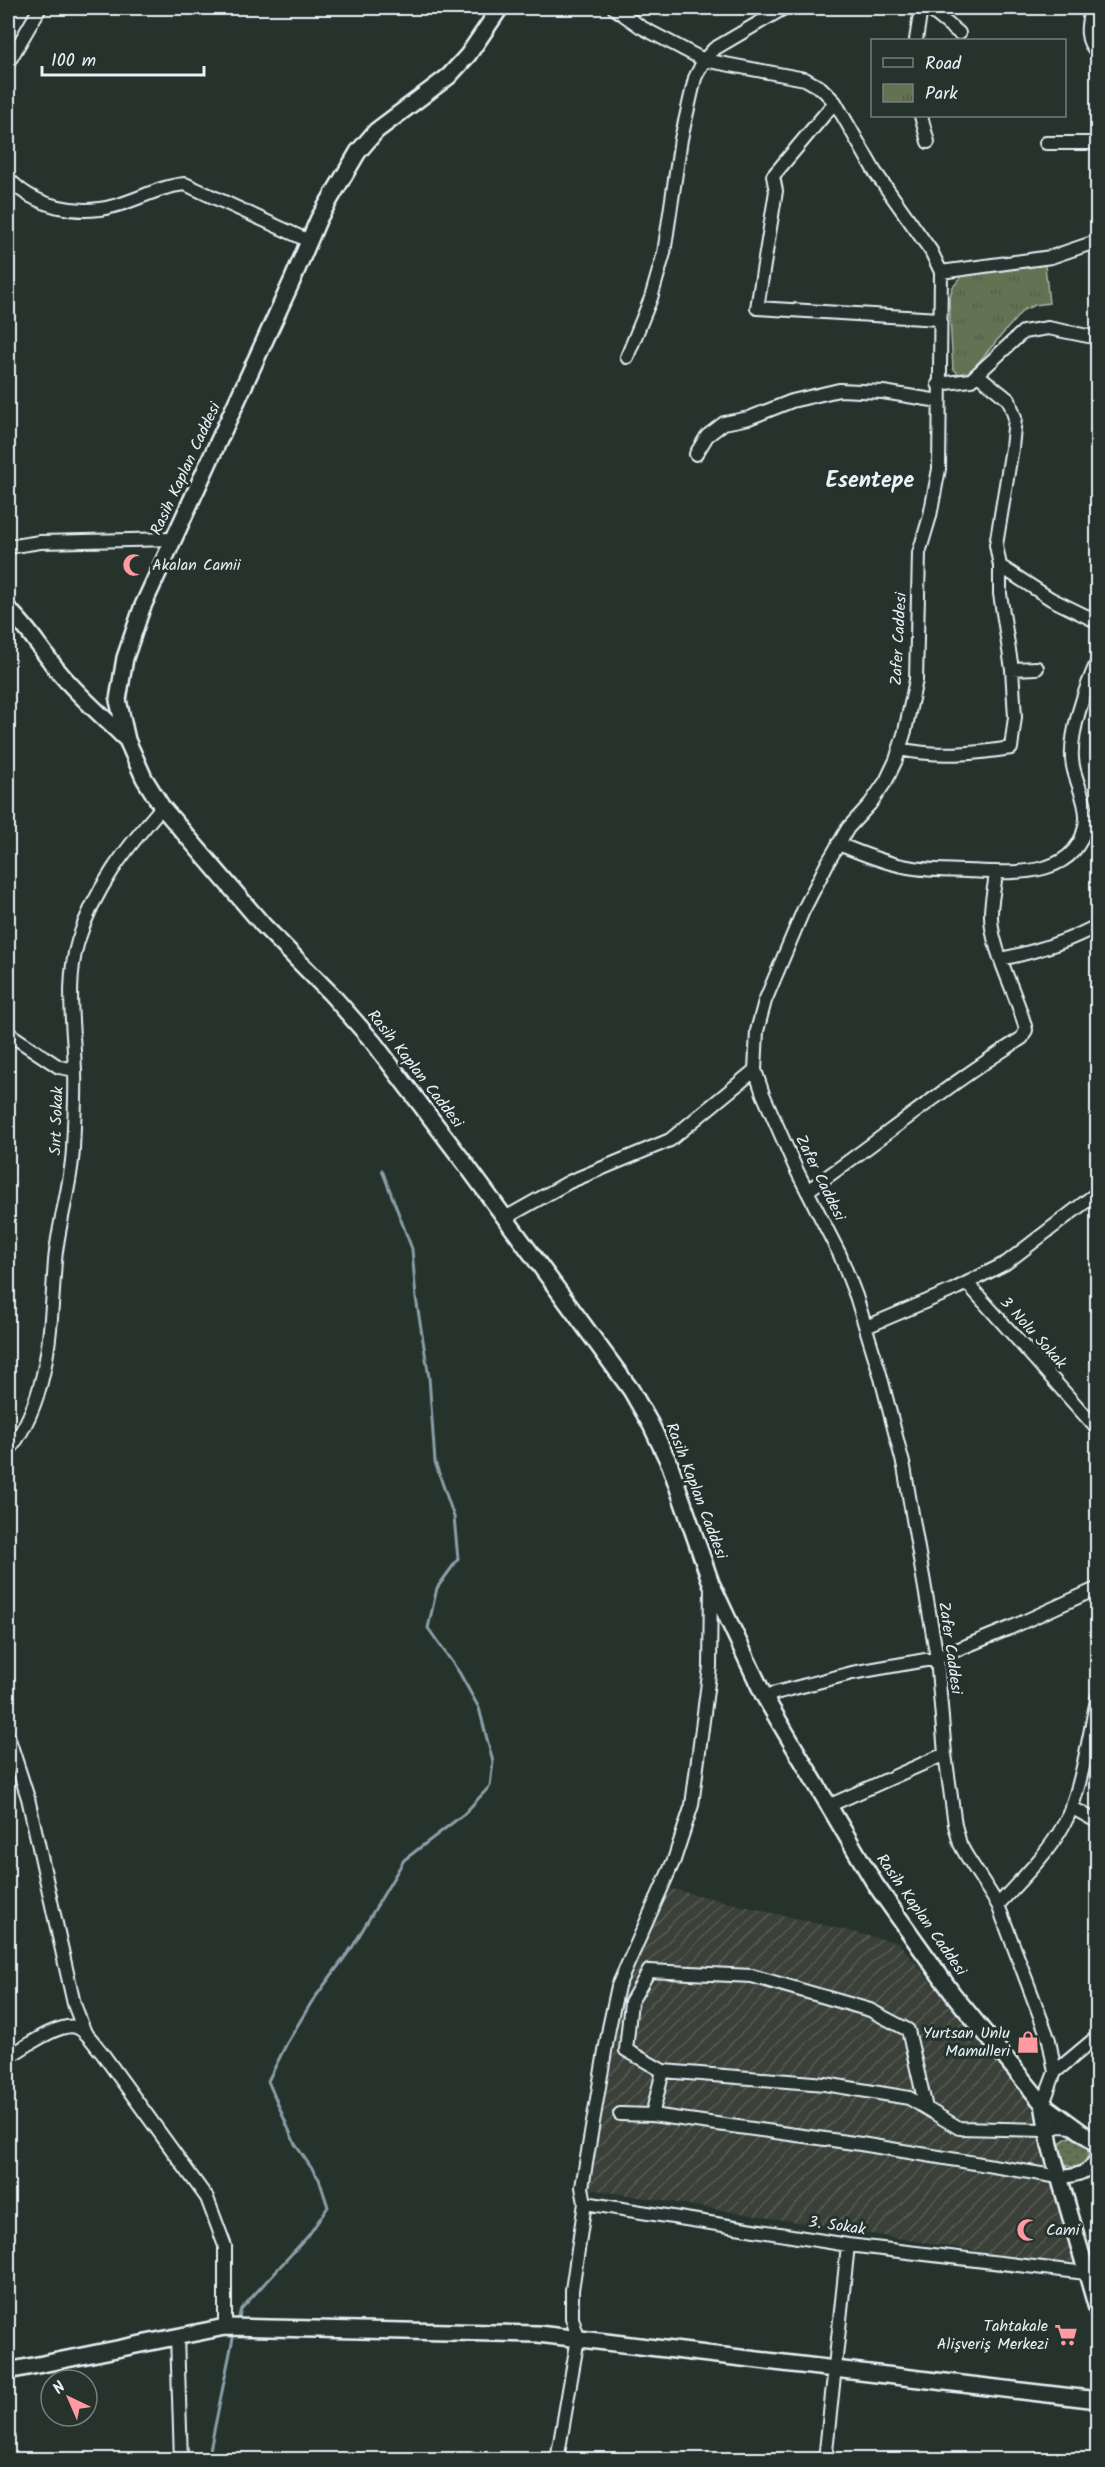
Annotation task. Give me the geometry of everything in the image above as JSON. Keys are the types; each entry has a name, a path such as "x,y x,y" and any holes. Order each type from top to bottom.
{"street":[{"path":"8,63 40,8"},
{"name":"Rasih Kaplan Caddesi","path":"500,8 468,55 449,76 376,131 358,152 319,218 142,608 124,658 118,700 127,740 144,778 162,807 263,925 331,994 374,1043 506,1218 631,1390 651,1425 670,1466 711,1583 764,1696 875,1884 953,1994 1043,2104 1098,2147"},
{"path":"614,8 641,27 704,60 805,79 821,88 835,102 875,171 931,251 941,272 1051,257 1098,241"},
{"path":"627,357 651,298 664,253 681,139 695,78 704,60 714,49 784,8"},
{"path":"916,39 921,8"},
{"path":"928,8 959,33"},
{"path":"1091,8 1088,41 1098,52"},
{"path":"835,102 773,176 776,191 757,308 939,319"},
{"path":"921,117 928,142"},
{"path":"1046,143 1098,143"},
{"path":"8,178 47,205 81,210 112,207 167,187 185,184 309,241"},
{"name":"Zafer Caddesi","path":"941,272 938,384 939,469 930,516 919,553 916,681 900,749 886,781 838,844 803,911 765,1001 758,1031 755,1070 763,1094 807,1191 840,1255 866,1327 904,1467 937,1658 945,1754 960,1844 998,1905 1049,2040 1055,2072"},
{"path":"938,384 971,380 1023,332 1048,328 1098,338"},
{"path":"900,749 933,754 976,753 1011,748 1015,717 1012,669 1000,594 1000,566 996,545 1015,418 1009,400 978,375"},
{"path":"696,454 707,436 724,423 749,418 792,401 839,390 883,392 939,401"},
{"path":"8,547 40,542 174,539"},
{"path":"1000,566 1059,603 1098,622"},
{"path":"8,609 22,622 55,667 80,695 127,740"},
{"path":"838,844 902,866 996,872 1030,872 1067,858 1077,847 1086,819 1072,763 1083,694 1098,660"},
{"path":"1012,669 1037,668"},
{"name":"Sırt Sokak","path":"8,1452 35,1402 46,1365 52,1329 55,1259 73,1158 75,1070 70,1012 78,942 94,902 114,864 162,807"},
{"path":"807,1191 884,1136 928,1101 1022,1038 1026,1030 1022,1013 1001,959 990,915 996,872"},
{"path":"1001,959 1026,954 1073,938 1098,925"},
{"path":"8,1033 59,1067 75,1070"},
{"path":"506,1218 569,1182 670,1140 755,1070"},
{"path":"866,1327 967,1283 1006,1263 1093,1196"},
{"name":"3 Nolu Sokak","path":"967,1283 1098,1430"},
{"path":"557,2460 578,2338 572,2318 572,2290 585,2203 582,2187 609,2028 618,1986 674,1860 692,1805 710,1667 711,1583"},
{"path":"764,1696 852,1673 937,1658 1098,1588"},
{"path":"998,1905 1064,1825 1071,1807 1098,1696"},
{"path":"8,1736 28,1798 74,2004 85,2033"},
{"path":"828,1806 945,1754"},
{"path":"1071,1807 1098,1822"},
{"path":"926,2108 908,2030 870,2010 752,1976 649,1971 631,2002 626,2050 663,2071 825,2084 909,2098 926,2108 959,2127 1047,2130 1059,2126 1074,2127"},
{"path":"8,2057 46,2034 66,2027 75,2027 85,2033 102,2053 207,2198 225,2246 225,2327"},
{"path":"1098,2036 1055,2072 1043,2104 1059,2177 1098,2312"},
{"path":"652,2115 663,2071"},
{"path":"620,2114 652,2115 861,2144 1059,2177 1075,2176 1085,2171 1094,2164 1098,2155"},
{"name":"3. Sokak","path":"585,2203 848,2245 1086,2273"},
{"path":"825,2460 848,2245"},
{"path":"8,2371 225,2327 538,2334 1098,2400"},
{"path":"177,2336 181,2460"}],"shaded area":[{"path":"668,1888 899,1943 1030,2102 1078,2267 589,2189 625,1987"}],"green space":[{"path":"1045,265 1049,303 1023,310 970,372 959,374 953,369 949,301 952,288 963,275"},
{"path":"1073,2137 1084,2141 1088,2152 1084,2163 1073,2167 1062,2163 1058,2152 1062,2141"}],"waterway":[{"path":"237,2324 241,2309 308,2236 328,2207 319,2179 295,2144 268,2081 311,2003 353,1946 404,1860 464,1814 490,1786 493,1762 479,1708 459,1672 428,1628 437,1588 458,1559 454,1517 435,1462 429,1377 416,1298 412,1249 382,1170"},
{"path":"208,2460 234,2333"}],"place":[{"name":"Akalan Camii","path":"134,565"},
{"name":"Yurtsan Unlu Mamulleri","path":"1028,2042"},
{"name":"Cami","path":"1028,2230"},
{"name":"Tahtakale Alişveriş Merkezi","path":"1066,2335"}],"district":[{"name":"Esentepe","path":"870,481"}]}
